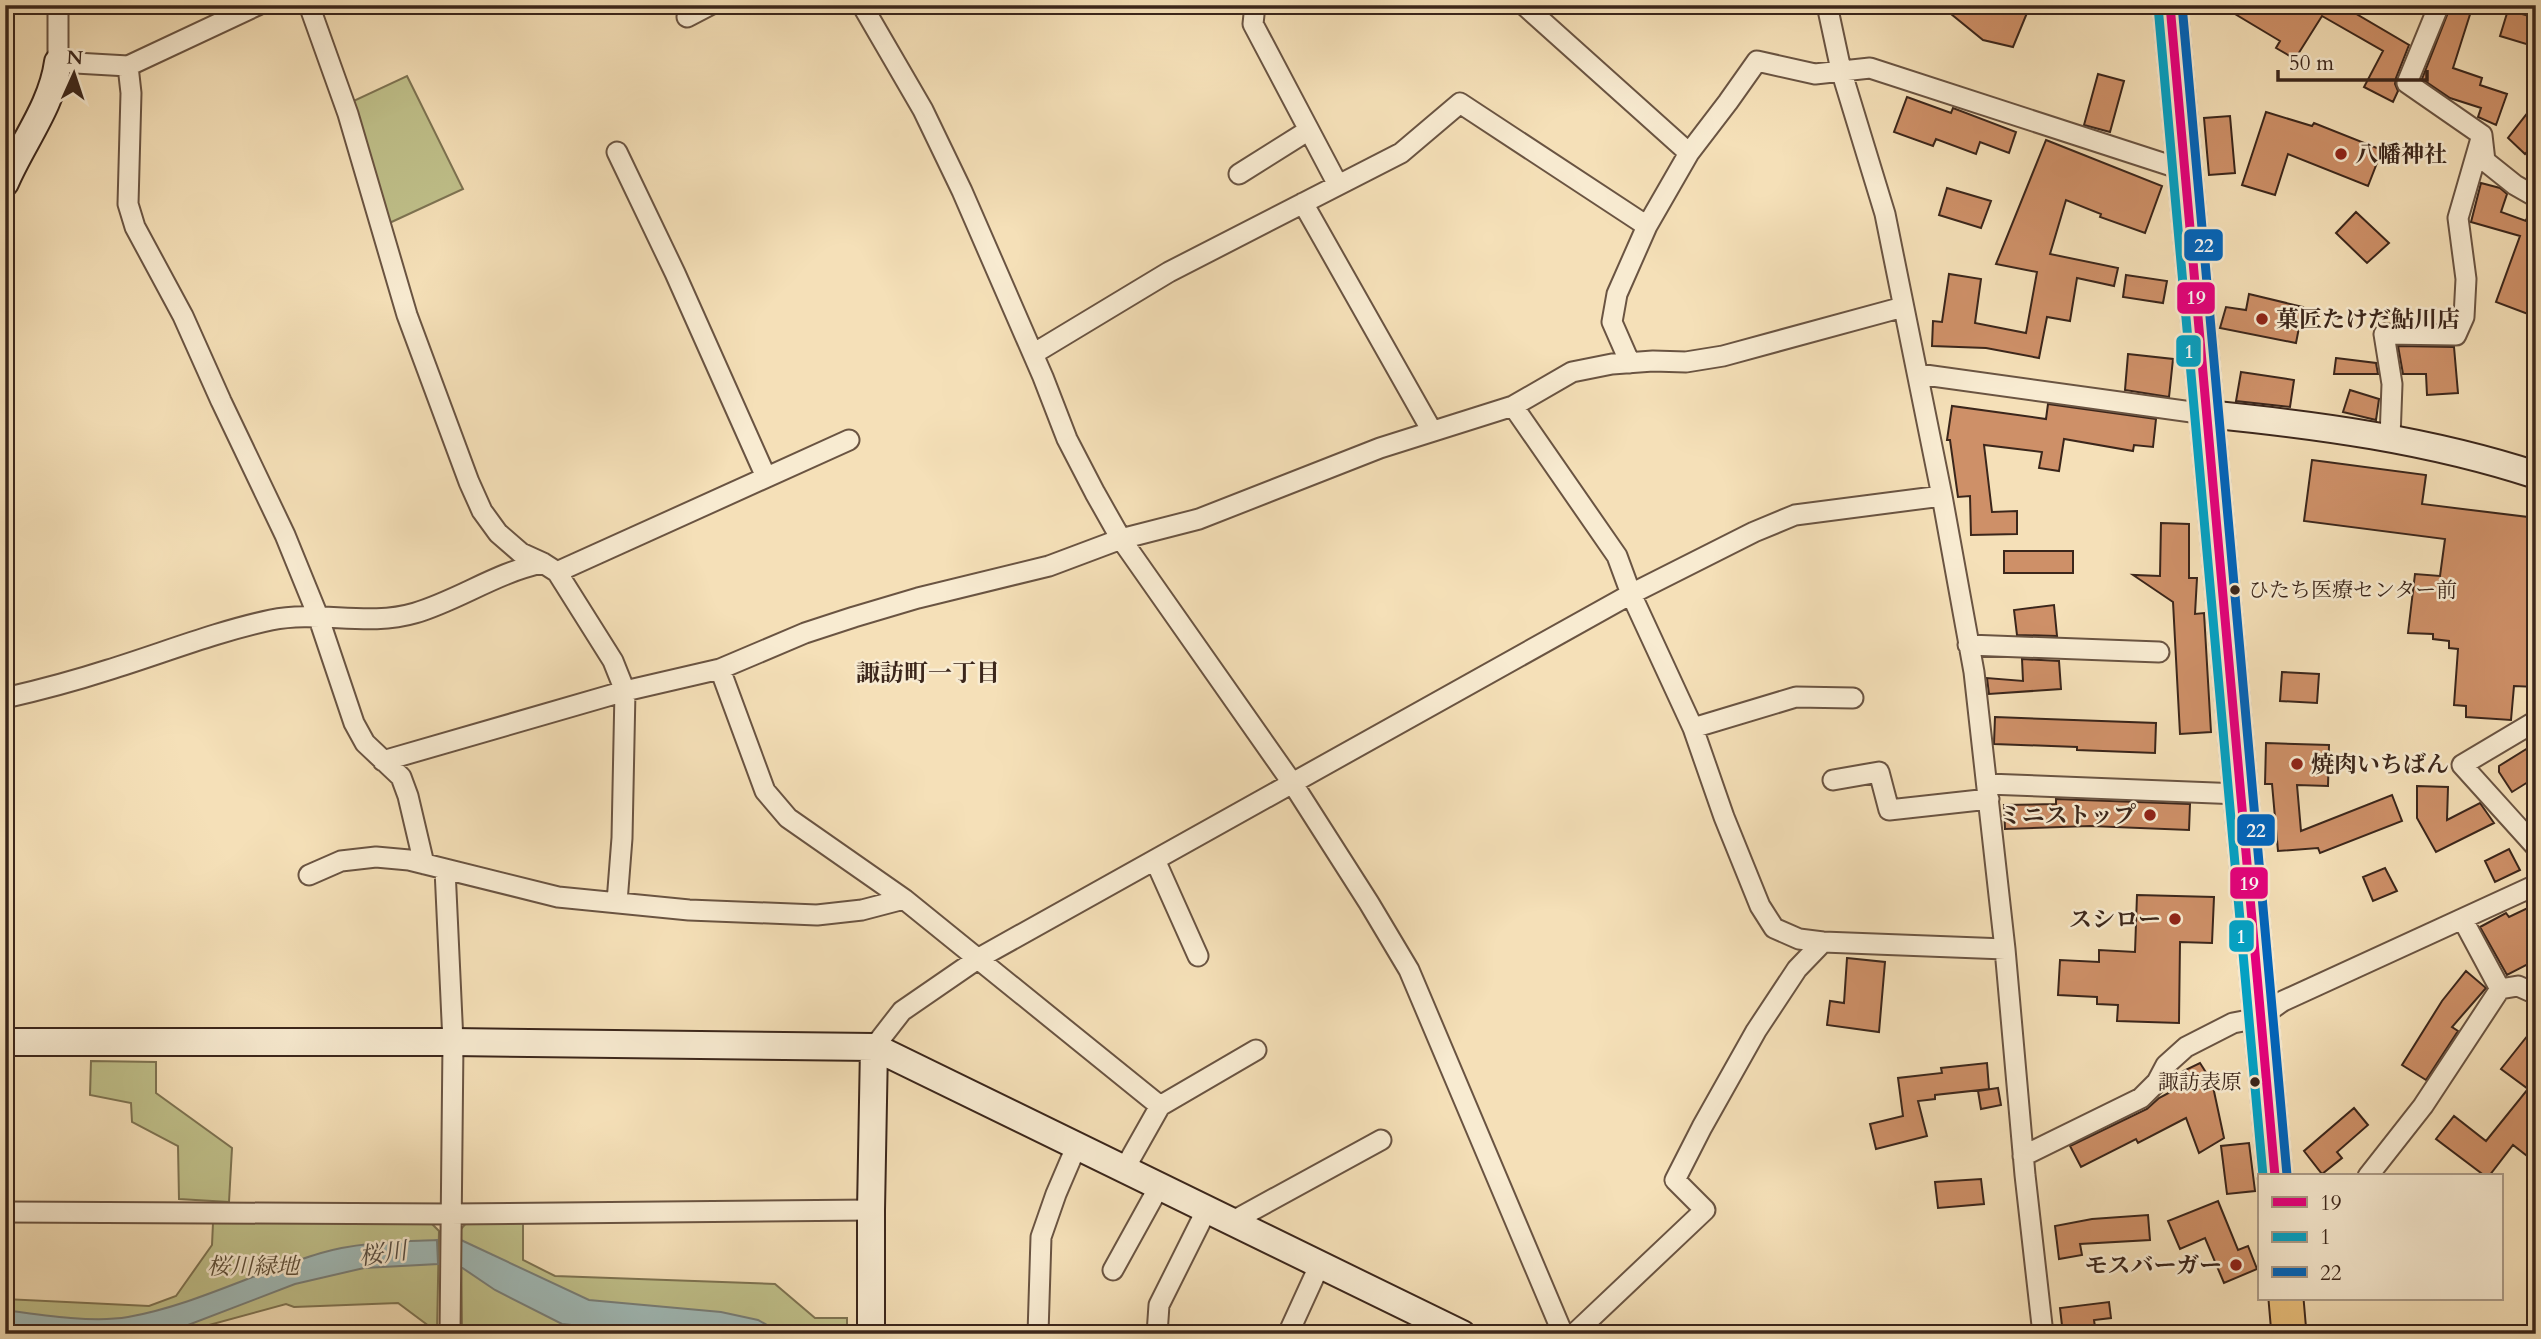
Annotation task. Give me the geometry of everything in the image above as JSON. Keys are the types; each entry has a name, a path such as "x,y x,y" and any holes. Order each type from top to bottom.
{"highway":[{"path":"2170,5 2275,1174"},
{"path":"2286,1300 2290,1334"}],"street":[{"path":"5,183 55,82 58,62 58,5"},
{"path":"58,62 128,66 258,5"},
{"path":"309,5 352,126 407,315 482,511 498,533 521,553 550,567 613,661 625,691 622,838 617,902"},
{"path":"687,17 710,5"},
{"path":"862,5 923,110 962,191 1067,439 1121,539 1293,784 1409,970 1563,1334"},
{"path":"1255,5 1253,24 1338,185"},
{"path":"1524,5 1689,153"},
{"path":"1827,5 1841,70 1885,214 1942,496 1974,672 2005,948 2023,1156 2043,1334"},
{"path":"2439,5 2407,83 2482,135 2485,161 2515,185 2536,197"},
{"path":"1630,363 1612,322 1617,294 1647,226 1689,153 1757,61 1815,74 1870,68 2184,170"},
{"path":"128,66 131,93 128,204 135,227 183,316 285,535 318,616 354,723 365,743 401,777 424,864"},
{"path":"1033,354 1169,272 1401,153 1460,103 1647,226"},
{"path":"1239,174 1309,130"},
{"path":"2390,438 2392,384 2384,334 2456,335 2464,317 2466,279 2458,218 2482,135"},
{"path":"617,152 676,273 766,477"},
{"path":"1303,203 1432,431"},
{"path":"383,761 625,691 720,669 804,633 918,598 1049,566 1121,539 1199,519 1380,448 1513,406 1572,372 1630,363 1686,362 1723,356 1903,307"},
{"path":"1918,374 2390,438 2450,450 2536,474"},
{"path":"1513,406 1617,556 1631,594 1693,728 1724,817 1760,906 1774,928 1799,939 1823,942 2005,948"},
{"path":"5,698 107,671 222,632 274,619 318,616 378,618 414,614 519,568 550,567 849,440"},
{"path":"872,1334 874,1047 902,1010 979,958 1631,594 1755,532 1795,515 1942,496"},
{"path":"1968,645 2159,652"},
{"path":"720,669 765,791 788,818 904,899 1160,1105"},
{"path":"1693,728 1796,697 1853,698"},
{"path":"2536,721 2462,765 2536,847"},
{"path":"1833,780 1879,772 1889,810 1988,791 2239,794"},
{"path":"309,874 341,861 376,857 409,860 558,897 690,910 817,915 862,910 904,899"},
{"path":"1155,860 1198,956"},
{"path":"445,869 453,1042 450,1334"},
{"path":"2023,1156 2141,1098 2157,1082 2166,1065 2186,1047 2233,1023 2259,1018 2283,1001 2536,885"},
{"path":"2463,920 2500,989"},
{"path":"1574,1334 1705,1210 1675,1180 1756,1031 1797,969 1823,942"},
{"path":"2370,1174 2423,1106 2500,989 2518,986 2536,994"},
{"path":"5,1042 453,1042 874,1047 1462,1334"},
{"path":"1125,1168 1160,1105 1256,1050"},
{"path":"1233,1221 1381,1140"},
{"path":"1038,1334 1041,1237 1077,1145"},
{"path":"1113,1270 1160,1185"},
{"path":"1157,1334 1159,1305 1208,1209"},
{"path":"5,1212 871,1210"},
{"path":"1288,1334 1320,1264"}],"green space":[{"path":"407,76 463,189 385,225 347,104"},
{"path":"91,1061 156,1062 156,1093 232,1148 229,1202 179,1199 178,1146 132,1122 131,1103 90,1095"},
{"path":"468,1221 523,1222 523,1260 555,1276 775,1284 815,1318 847,1318 847,1334 462,1334 461,1229"},
{"name":"桜川緑地","path":"430,1222 439,1231 437,1332 398,1303 294,1307 286,1304 176,1334 5,1334 5,1299 149,1306 176,1296 212,1245 213,1223"}],"water":[{"name":"桜川","path":"437,1240 438,1264 364,1268 295,1284 158,1334 5,1334 5,1310 83,1319 128,1317 177,1305 335,1249 378,1243"},
{"path":"461,1240 589,1300 721,1312 758,1320 783,1334 659,1334 562,1324 495,1290 461,1267"}],"building":[{"path":"1940,5 2009,5 2027,13 2013,47 1983,40"},
{"path":"2220,5 2341,5 2409,45 2396,78 2398,91 2393,102 2364,87 2383,51 2322,16 2295,59 2276,48 2280,41"},
{"path":"2451,5 2473,5 2453,68 2482,78 2480,85 2507,94 2496,125 2478,117 2481,108 2450,98 2422,79"},
{"path":"2508,10 2536,18 2536,47 2500,36"},
{"path":"2098,74 2124,81 2110,132 2084,125"},
{"path":"1907,97 1951,113 1953,108 2016,132 2009,153 1980,142 1976,154 1936,139 1933,146 1894,132"},
{"path":"2536,102 2536,143 2525,154 2508,138"},
{"path":"2266,112 2312,126 2314,123 2382,150 2368,186 2288,154 2275,195 2242,185"},
{"path":"2230,116 2235,173 2209,175 2204,118"},
{"path":"2046,140 2162,186 2145,233 2100,217 2101,214 2066,200 2050,254 2118,268 2114,286 2077,278 2070,321 2047,317 2039,358 1986,348 1932,346 1933,321 1942,322 1949,274 1981,279 1975,323 2026,333 2037,272 1996,264"},
{"path":"2481,183 2500,188 2507,194 2501,212 2526,221 2530,208 2536,209 2536,317 2496,302 2520,236 2471,222"},
{"path":"1947,188 1991,201 1981,228 1939,215"},
{"name":"八幡神社","path":"2356,212 2389,243 2367,263 2336,233"},
{"path":"2126,275 2167,281 2163,303 2123,297"},
{"name":"菓匠たけだ鮎川店","path":"2249,294 2303,307 2296,343 2220,328 2226,307 2246,310"},
{"path":"2398,346 2454,347 2458,393 2427,395 2426,374 2403,374"},
{"path":"2128,354 2173,359 2169,397 2125,390"},
{"path":"2336,358 2376,363 2378,374 2334,374"},
{"path":"2241,372 2294,380 2290,407 2236,401"},
{"path":"2350,390 2379,399 2376,420 2343,412"},
{"path":"2048,404 2156,419 2153,447 2134,445 2133,451 2064,439 2059,471 2039,468 2042,452 1984,445 1992,512 2017,511 2017,534 1971,535 1970,496 1958,497 1950,440 1947,440 1952,406 2046,419"},
{"path":"2312,460 2426,475 2422,504 2536,518 2536,687 2514,686 2511,720 2466,717 2466,706 2454,705 2458,649 2449,648 2449,641 2433,639 2433,634 2408,633 2415,574 2440,576 2445,539 2304,521"},
{"path":"2161,523 2189,524 2189,578 2197,578 2195,614 2204,613 2211,732 2180,734 2173,602 2133,575 2160,576"},
{"path":"2004,551 2073,551 2073,573 2004,573"},
{"path":"2054,605 2057,636 2017,635 2014,610"},
{"path":"2022,659 2059,661 2061,689 1989,694 1987,678 2023,681"},
{"path":"2282,672 2319,674 2317,703 2280,701"},
{"path":"1995,717 2156,723 2155,753 1994,744"},
{"path":"2266,743 2329,745 2328,786 2297,785 2301,831 2392,795 2402,821 2320,853 2318,848 2278,851 2272,784 2265,784"},
{"path":"2536,743 2536,777 2512,792 2499,772 2499,766"},
{"path":"2417,786 2448,787 2447,820 2480,803 2494,823 2436,852 2417,818"},
{"path":"2056,799 2190,804 2189,830 2090,826 2005,829 2004,805 2056,804"},
{"path":"2509,849 2520,870 2495,882 2485,861"},
{"path":"2385,868 2397,891 2373,901 2363,877"},
{"path":"2137,895 2214,897 2212,943 2180,942 2179,1023 2117,1021 2118,1005 2097,1004 2097,997 2058,995 2060,960 2099,962 2099,950 2135,952"},
{"path":"2536,904 2536,960 2507,975 2480,927 2506,913 2509,917"},
{"path":"1847,958 1885,962 1879,1032 1827,1025 1830,1001 1844,1003"},
{"path":"2466,971 2486,988 2452,1027 2458,1031 2426,1080 2402,1065 2442,1001"},
{"path":"2536,1025 2536,1163 2513,1145 2491,1174 2482,1174 2436,1139 2454,1116 2486,1141 2528,1089 2501,1069"},
{"path":"1987,1063 1989,1089 1935,1095 1935,1099 1918,1101 1927,1136 1876,1149 1870,1124 1903,1116 1898,1078 1942,1073 1941,1068"},
{"path":"2200,1063 2212,1082 2224,1138 2199,1153 2186,1118 2138,1143 2136,1139 2081,1167 2070,1146 2147,1109 2159,1098 2176,1089 2172,1079 2175,1075"},
{"path":"1998,1088 2001,1105 1981,1109 1978,1091"},
{"path":"2354,1108 2368,1125 2337,1152 2342,1158 2322,1174 2304,1151"},
{"path":"2249,1143 2255,1191 2227,1194 2221,1146"},
{"path":"1981,1179 1984,1204 1938,1208 1935,1182"},
{"path":"2218,1201 2238,1250 2248,1246 2257,1269 2224,1283 2205,1238 2180,1249 2168,1221"},
{"path":"2148,1215 2150,1240 2080,1244 2082,1255 2059,1259 2055,1226 2092,1219"},
{"path":"2109,1302 2111,1318 2094,1320 2096,1334 2063,1334 2060,1308"}],"transit line":[{"name":"19","path":"2170,5 2275,1174"},
{"name":"22","path":"2182,5 2287,1174"},
{"name":"1","path":"2158,6 2263,1174"}],"place":[{"name":"八幡神社","path":"2341,154"},
{"name":"菓匠たけだ鮎川店","path":"2262,319"},
{"name":"ひたち医療センター前","path":"2235,590"},
{"name":"焼肉いちばん","path":"2297,764"},
{"name":"ミニストップ","path":"2150,815"},
{"name":"スシロー","path":"2175,919"},
{"name":"諏訪表原","path":"2255,1082"},
{"name":"モスバーガー","path":"2236,1265"}],"district":[{"name":"諏訪町一丁目","path":"928,673"}]}
